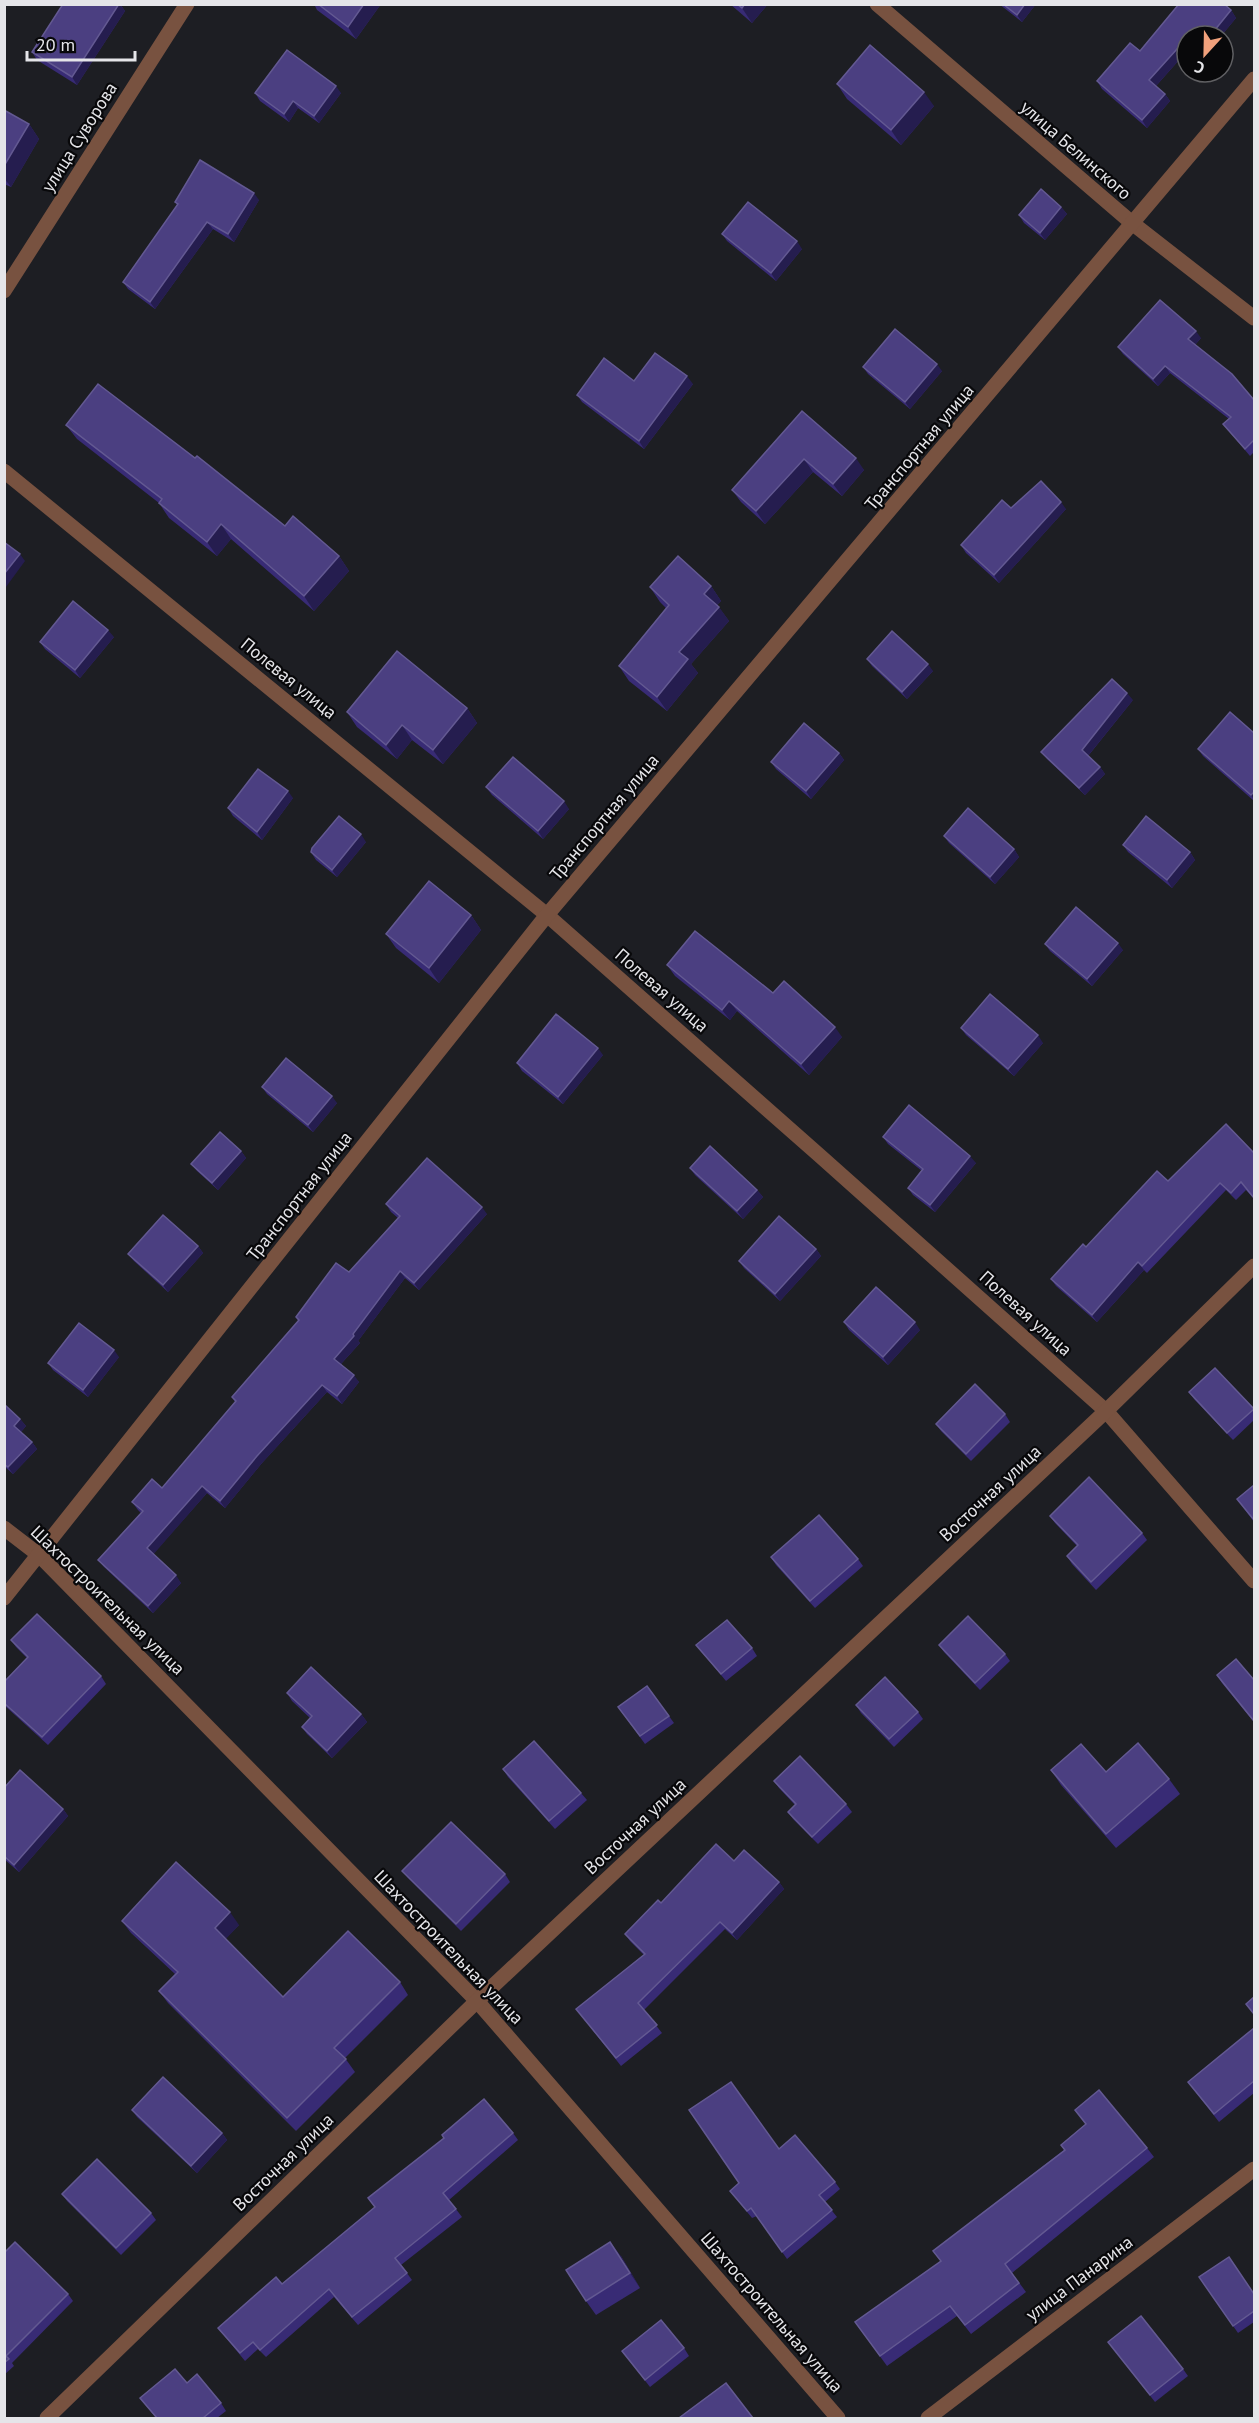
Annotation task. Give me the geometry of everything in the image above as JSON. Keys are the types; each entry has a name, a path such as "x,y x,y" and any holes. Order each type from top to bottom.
{"street":[{"name":"улица Суворова","path":"4,291 187,4"},
{"name":"улица Белинского","path":"877,4 1132,224 1254,318"},
{"name":"Транспортная улица","path":"4,1598 547,915 1254,79"},
{"name":"Полевая улица","path":"4,471 547,915 1106,1411 1254,1581"},
{"name":"Восточная улица","path":"47,2418 477,2001 1106,1411 1254,1266"},
{"name":"Шахтостроительная улица","path":"4,1528 39,1555 477,2001 838,2418"},
{"name":"улица Панарина","path":"928,2418 1254,2169"}],"building":[{"path":"63,4 119,4 72,77 32,52"},
{"path":"318,4 364,4 348,27"},
{"path":"1003,4 1025,4 1017,15"},
{"path":"1179,4 1224,4 1231,10 1220,24 1175,24 1175,51 1149,80 1165,94 1142,120 1097,81 1130,43 1140,51"},
{"path":"870,45 924,92 891,130 837,84"},
{"path":"287,50 336,86 314,116 293,101 284,114 255,93"},
{"path":"4,110 29,124 4,166"},
{"path":"200,160 254,193 228,234 207,222 150,302 123,282 178,204 175,202"},
{"path":"1041,189 1061,207 1040,233 1019,215"},
{"path":"748,202 797,241 771,273 722,234"},
{"path":"1160,300 1196,331 1188,339 1232,374 1254,400 1254,440 1245,449 1223,424 1231,417 1165,366 1153,379 1118,347"},
{"path":"895,329 937,364 905,402 863,367"},
{"path":"655,353 687,376 639,441 577,395 604,358 634,381"},
{"path":"98,384 195,458 197,456 285,526 293,516 339,556 304,596 221,524 207,542 159,503 162,499 66,425"},
{"path":"802,411 856,458 833,484 804,459 756,511 732,490"},
{"path":"1041,481 1061,502 994,575 961,545 1002,500 1011,508"},
{"path":"4,542 20,554 4,574"},
{"path":"678,556 711,586 704,594 719,607 679,652 688,659 657,697 619,666 669,605 650,587"},
{"path":"73,601 108,630 75,670 40,642"},
{"path":"892,631 928,664 902,692 867,659"},
{"path":"397,651 467,708 433,750 402,725 386,745 347,712"},
{"path":"1112,679 1127,693 1082,750 1100,767 1079,788 1041,752"},
{"path":"1230,712 1254,733 1254,792 1251,795 1198,749"},
{"path":"804,723 839,753 806,791 771,762"},
{"path":"513,757 564,801 538,831 486,787"},
{"path":"258,769 288,791 257,832 228,808"},
{"path":"968,808 1014,849 990,877 944,836"},
{"path":"339,816 361,834 332,870 311,852"},
{"path":"1146,816 1190,852 1167,880 1123,845"},
{"path":"429,881 471,915 429,968 386,934"},
{"path":"1076,907 1118,943 1087,979 1045,944"},
{"path":"695,931 773,993 784,981 835,1027 801,1064 729,1001 722,1010 667,965"},
{"path":"990,994 1038,1035 1008,1069 961,1028"},
{"path":"556,1014 598,1048 558,1097 517,1063"},
{"path":"286,1058 332,1096 308,1125 262,1087"},
{"path":"909,1105 970,1156 930,1205 908,1188 923,1169 883,1137"},
{"path":"1226,1124 1254,1153 1254,1198 1241,1182 1231,1193 1220,1183 1142,1266 1138,1262 1092,1315 1051,1279 1083,1244 1086,1247 1157,1171 1168,1181"},
{"path":"220,1132 241,1151 212,1183 191,1164"},
{"path":"710,1146 757,1190 737,1211 690,1168"},
{"path":"427,1158 482,1207 414,1283 400,1271 353,1334 354,1336 334,1359 354,1375 337,1396 322,1385 257,1456 220,1501 202,1486 147,1548 176,1575 148,1606 98,1560 143,1511 132,1502 152,1479 162,1488 236,1401 232,1397 299,1320 296,1317 336,1263 349,1272 400,1216 386,1204"},
{"path":"163,1215 198,1246 163,1285 128,1254"},
{"path":"779,1216 816,1249 775,1294 739,1261"},
{"path":"876,1287 915,1322 883,1357 844,1322"},
{"path":"79,1323 114,1350 83,1390 48,1363"},
{"path":"1215,1368 1254,1409 1227,1433 1189,1392"},
{"path":"975,1384 1005,1414 966,1454 936,1424"},
{"path":"4,1404 20,1419 14,1426 32,1442 8,1467 4,1464"},
{"path":"1089,1477 1142,1533 1091,1582 1067,1556 1078,1545 1050,1516"},
{"path":"1254,1485 1254,1520 1237,1499"},
{"path":"819,1515 858,1559 810,1601 771,1557"},
{"path":"37,1614 101,1676 42,1737 4,1703 4,1682 28,1657 11,1640"},
{"path":"968,1616 1005,1654 975,1683 939,1645"},
{"path":"727,1620 752,1648 721,1674 696,1645"},
{"path":"1236,1659 1254,1680 1254,1721 1217,1675"},
{"path":"311,1667 361,1714 327,1751 302,1727 312,1716 287,1693"},
{"path":"885,1677 918,1712 889,1739 856,1705"},
{"path":"647,1686 669,1716 640,1736 618,1707"},
{"path":"534,1741 581,1793 549,1821 503,1769"},
{"path":"1138,1743 1169,1779 1106,1834 1051,1770 1081,1744 1106,1772"},
{"path":"800,1756 846,1804 812,1837 788,1812 796,1804 774,1781"},
{"path":"20,1770 63,1809 14,1865 4,1856 4,1788"},
{"path":"451,1822 505,1874 456,1924 402,1871"},
{"path":"716,1844 734,1861 744,1850 779,1882 732,1933 720,1922 638,2003 657,2025 616,2058 576,2009 645,1954 625,1934 658,1900 661,1903"},
{"path":"176,1862 230,1912 215,1928 283,1997 348,1931 400,1982 334,2048 346,2059 287,2118 159,1991 178,1972 122,1921"},
{"path":"1254,1997 1254,2014 1246,2004"},
{"path":"1254,2028 1254,2081 1214,2114 1188,2082"},
{"path":"163,2077 222,2133 191,2166 132,2110"},
{"path":"731,2082 779,2149 795,2135 835,2182 819,2195 832,2210 782,2252 751,2208 747,2211 730,2191 739,2183 689,2110"},
{"path":"1099,2090 1147,2148 1005,2264 1019,2283 965,2325 950,2306 880,2356 855,2322 941,2261 933,2251 1065,2150 1061,2145 1086,2124 1075,2110"},
{"path":"484,2099 513,2133 443,2193 456,2209 395,2258 407,2273 352,2317 329,2289 260,2350 253,2342 240,2353 218,2328 276,2277 282,2284 375,2207 368,2198 444,2138 442,2135"},
{"path":"97,2159 151,2213 116,2248 62,2194"},
{"path":"15,2242 68,2294 6,2356 9,2359 4,2363 4,2253"},
{"path":"610,2242 630,2273 586,2301 566,2270"},
{"path":"1229,2257 1254,2294 1254,2311 1233,2326 1199,2277"},
{"path":"1141,2316 1183,2369 1150,2395 1108,2342"},
{"path":"661,2320 684,2348 645,2380 622,2351"},
{"path":"175,2369 187,2383 197,2374 221,2403 203,2418 157,2418 140,2398"},
{"path":"726,2383 753,2418 679,2418"}]}
